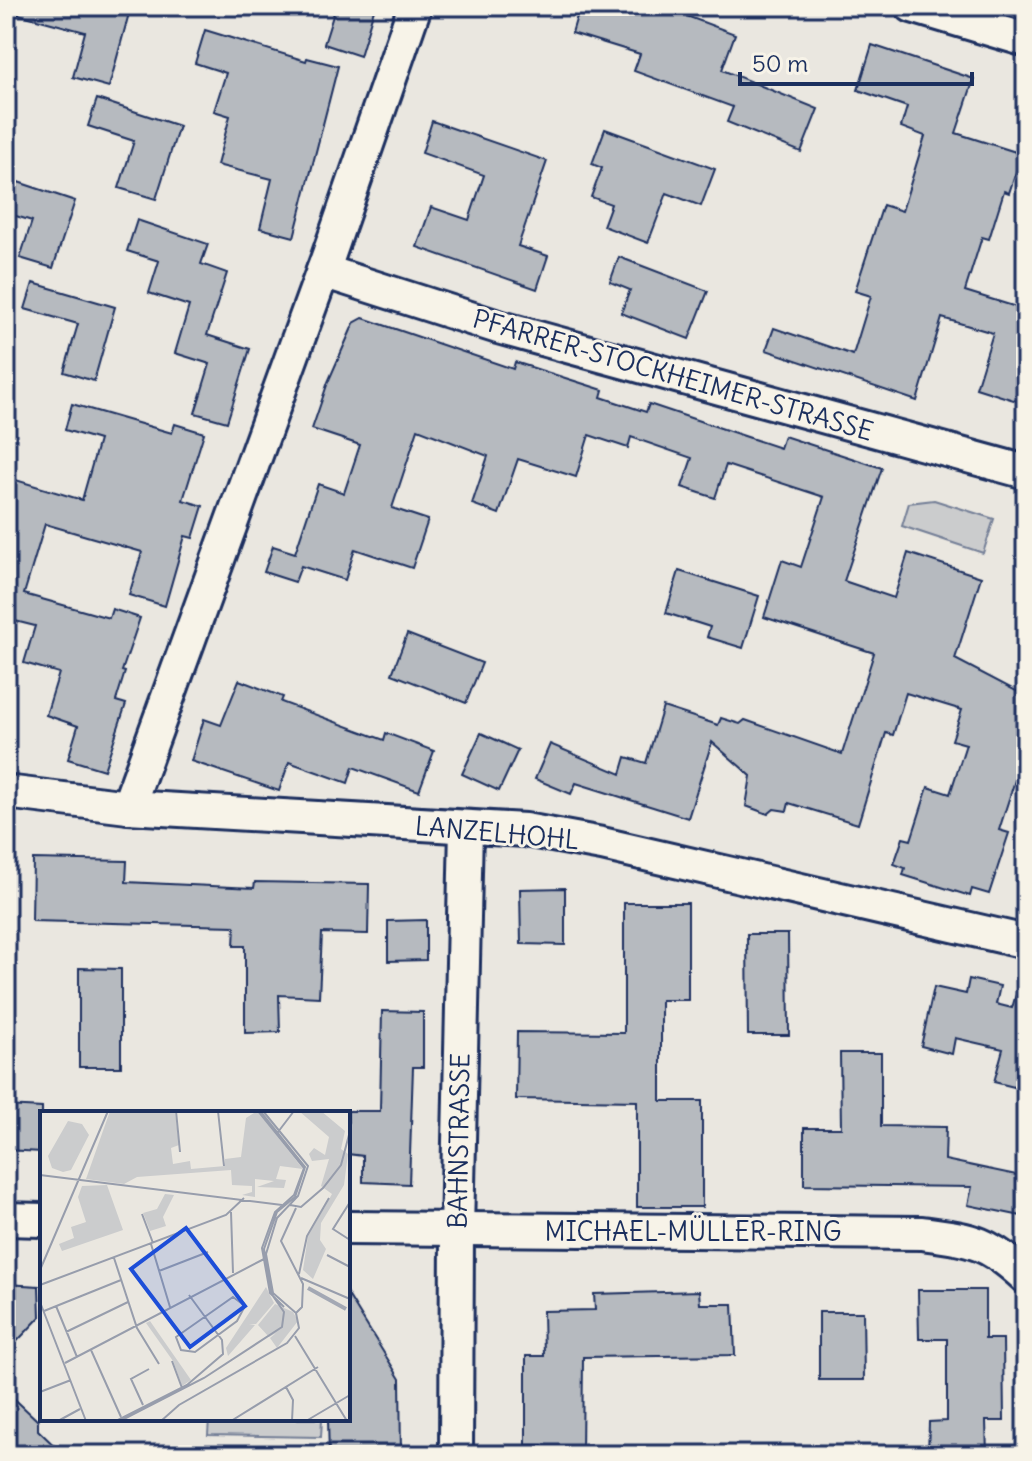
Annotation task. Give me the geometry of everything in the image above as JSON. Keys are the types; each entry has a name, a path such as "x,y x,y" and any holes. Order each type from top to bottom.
{"street":[{"path":"128,807 323,271 415,6"},
{"path":"912,6 1026,40"},
{"name":"PFARRER-STOCKHEIMER-STRASSE","path":"323,271 512,332 1026,472"},
{"name":"LANZELHOHL","path":"6,792 128,807 525,830 602,844 1026,942"},
{"name":"BAHNSTRASSE","path":"456,1455 457,1231 466,828"},
{"path":"6,1219 40,1220"},
{"name":"MICHAEL-MÜLLER-RING","path":"350,1228 922,1233 969,1240 1000,1252 1026,1277"}],"shaded area":[{"path":"934,500 994,519 983,553 902,526 909,503"},
{"path":"209,1421 322,1421 321,1437 208,1435"}],"building":[{"path":"19,6 131,6 109,87 73,77 85,32 18,14"},
{"path":"336,6 375,6 360,56 324,44"},
{"path":"580,6 660,6 735,34 722,70 818,109 801,152 727,122 733,107 634,71 640,54 572,33"},
{"path":"205,30 306,61 307,58 338,66 294,237 260,228 272,179 217,165 230,116 214,111 226,73 195,63"},
{"path":"872,45 974,79 956,133 1022,154 1009,193 1004,191 989,239 982,237 965,291 1026,310 1026,404 976,388 993,333 942,318 917,401 766,350 774,328 853,355 871,296 855,291 883,205 902,211 925,136 901,127 907,107 858,90"},
{"path":"97,99 179,126 156,199 119,188 134,141 88,126"},
{"path":"432,121 547,161 518,246 548,256 537,289 417,247 431,207 469,220 484,175 422,153"},
{"path":"605,129 715,169 701,206 667,193 648,243 603,226 611,204 591,197 602,168 592,164"},
{"path":"6,178 75,201 53,268 20,258 32,221 6,213"},
{"path":"137,220 208,244 201,264 227,273 207,335 250,349 227,422 195,413 210,364 175,353 189,306 149,293 159,261 127,251"},
{"path":"619,257 708,291 689,339 621,313 630,290 610,282"},
{"path":"33,283 115,307 94,381 64,372 78,324 25,309"},
{"path":"363,318 513,369 515,362 603,390 601,397 646,412 649,404 780,448 784,436 882,468 844,581 894,598 908,553 981,577 955,659 1026,696 1026,777 1017,774 999,830 1009,833 989,894 972,889 970,896 903,875 905,868 894,864 903,838 911,840 928,787 950,794 966,744 952,740 962,710 906,693 893,735 886,733 858,824 789,803 787,811 774,809 768,814 746,806 751,776 712,742 688,818 576,783 571,794 535,779 550,744 621,774 626,757 646,763 663,707 718,725 721,718 740,724 745,720 842,754 874,653 764,617 782,560 801,567 824,497 726,465 715,498 682,487 692,458 631,437 628,448 589,435 576,477 518,459 499,514 472,504 488,456 418,429 392,508 428,520 412,568 355,549 345,580 301,566 295,582 264,572 273,546 295,553 318,484 344,493 360,445 312,429 328,382 354,323"},
{"path":"72,404 172,433 175,424 204,433 183,500 203,506 193,538 185,536 165,606 129,595 142,552 45,524 24,594 109,618 112,609 140,618 122,671 125,672 116,701 126,704 104,770 68,759 78,726 46,715 59,673 24,663 35,626 15,621 12,632 6,631 6,527 13,504 6,502 6,477 82,500 99,440 65,430"},
{"path":"679,571 759,596 743,648 707,637 710,627 666,613"},
{"path":"407,634 482,663 466,703 392,674"},
{"path":"239,680 283,697 281,702 384,740 386,733 434,751 419,791 353,767 348,783 289,762 279,791 191,761 204,719 221,725"},
{"path":"481,733 518,750 499,791 462,774"},
{"path":"33,859 127,861 126,882 254,888 255,882 369,884 368,934 322,933 319,997 279,995 280,1032 245,1033 245,946 234,946 235,926 32,921"},
{"path":"565,888 565,945 521,944 520,889"},
{"path":"624,903 688,903 688,1000 661,1000 661,1101 702,1101 702,1207 637,1207 637,1101 516,1099 517,1032 624,1033"},
{"path":"426,920 426,960 388,961 388,921"},
{"path":"747,934 788,934 789,1035 748,1035"},
{"path":"79,968 121,969 121,1067 79,1067"},
{"path":"969,979 1000,986 996,1004 1012,1008 1017,991 1026,992 1026,1090 994,1082 1003,1049 955,1038 952,1054 921,1046 934,987 966,994"},
{"path":"382,1011 423,1012 423,1067 413,1067 409,1184 363,1182 363,1156 350,1154 350,1111 380,1111"},
{"path":"840,1053 881,1053 881,1126 946,1127 945,1160 1026,1177 1026,1217 968,1205 972,1187 804,1185 804,1128 841,1128"},
{"path":"6,1106 42,1108 40,1152 6,1150"},
{"path":"6,1284 39,1286 40,1317 6,1353"},
{"path":"918,1290 985,1290 985,1339 1003,1339 1004,1421 986,1421 987,1455 928,1455 929,1422 947,1421 947,1339 919,1339"},
{"path":"699,1291 700,1304 733,1304 735,1355 583,1357 582,1455 542,1455 542,1445 526,1445 526,1356 544,1356 543,1311 595,1310 594,1294"},
{"path":"350,1298 400,1379 401,1455 329,1455 328,1421 350,1421"},
{"path":"819,1312 863,1312 864,1380 819,1380"},
{"path":"6,1391 38,1421 38,1430 64,1455 6,1455"}]}
